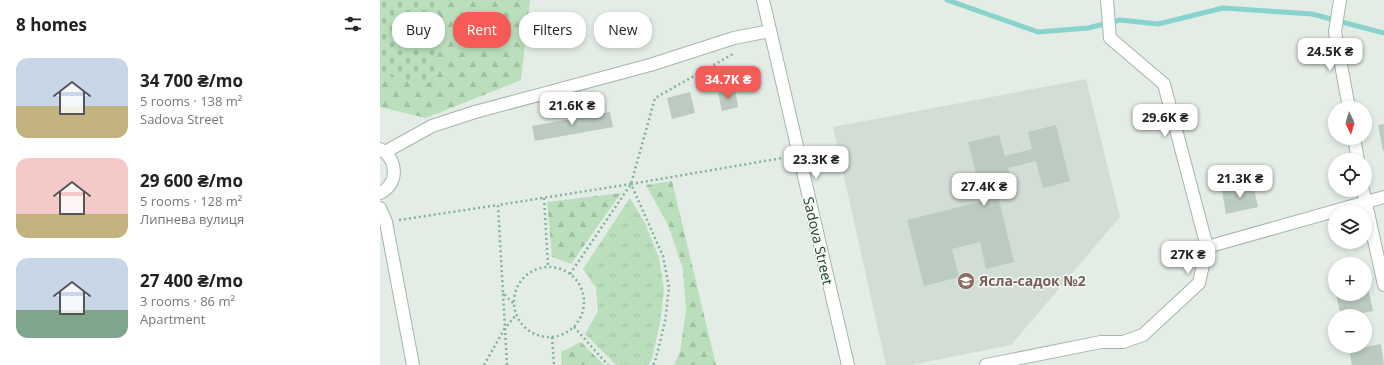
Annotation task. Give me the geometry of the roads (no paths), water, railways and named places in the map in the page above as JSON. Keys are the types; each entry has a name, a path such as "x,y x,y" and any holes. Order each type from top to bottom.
{"street":[{"name":"Sadova Street","path":"763,0 848,365"},
{"path":"986,365 1101,342 1123,342 1143,335 1199,283 1206,247 1164,84 1110,38 1107,0"},
{"path":"1340,1 1335,32 1348,101"},
{"path":"380,193 388,188 394,173 392,161 383,150 432,126 475,112 650,65 734,38 770,31"},
{"path":"1365,197 1384,285"},
{"path":"1206,247 1384,197"},
{"path":"380,208 386,222 413,365"}],"waterway":[{"path":"947,0 1038,32 1088,28 1120,20 1158,24 1223,8 1312,14 1384,33"}],"place":[{"name":"Ясла-садок №2","path":"966,281"}]}
